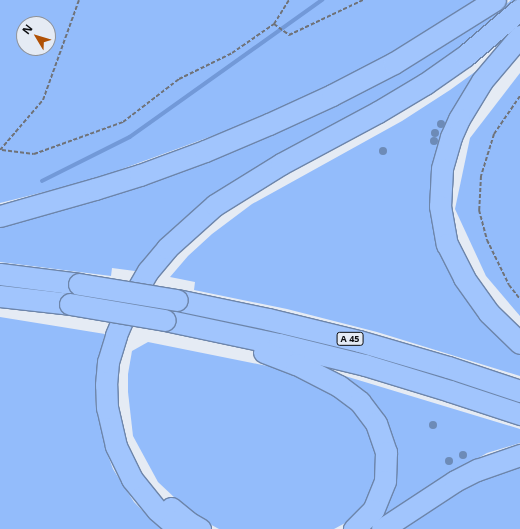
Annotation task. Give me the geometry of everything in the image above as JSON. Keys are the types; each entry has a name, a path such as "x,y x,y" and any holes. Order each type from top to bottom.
{"highway":[{"path":"0,216 94,190 140,175 205,151 269,124 332,95 394,63 495,0"},
{"path":"179,529 157,510 132,479 116,446 107,408 108,362 116,335 130,302 148,271 167,248 215,205 281,164 378,112 425,84 465,56 520,9"},
{"path":"200,529 188,522 150,488 124,439 120,405 119,373 123,350 136,314 146,293 159,273 176,254 219,217 264,187 432,93 472,64 520,25"},
{"path":"520,36 482,81 459,119 451,137 442,170 440,206 447,244 464,278 489,313 520,342"},
{"name":"A 45","path":"0,274 79,284 177,300 268,319 359,341 448,367 520,391"},
{"name":"A 45","path":"0,296 70,304 165,320 279,344 365,366 450,391 520,414"},
{"path":"192,325 315,372 349,393 369,412 376,422 384,442 387,471 379,499 365,519 354,529"},
{"path":"382,529 455,481 477,470 520,455"}],"path":[{"path":"1,150 43,100 79,0"},
{"path":"1,150 34,154 123,122 179,79 232,53 274,24 289,0"},
{"path":"274,24 289,35 363,0"},
{"path":"520,96 494,134 481,176 479,210 487,240 509,285 520,299"}],"shaded area":[{"path":"0,0 476,0 440,24 333,86 234,128 92,180 0,203"},
{"path":"511,0 518,0 440,63 184,218 165,236 135,271 112,268 111,276 0,262 0,222 97,196 503,7"},
{"path":"479,69 453,121 442,235 520,347 520,376 377,332 287,309 194,290 195,282 170,277 188,256 212,234 252,204 402,121"},
{"path":"520,73 520,316 486,276 455,209 470,138"},
{"path":"0,317 105,334 98,360 95,385 96,409 106,450 113,469 134,502 161,529 0,529"},
{"path":"148,342 277,368 310,381 353,409 373,440 377,463 376,482 359,512 347,522 334,529 219,529 193,515 158,482 133,436 128,392 128,374 132,351"},
{"path":"345,376 520,429 520,443 487,453 445,477 376,523 396,466 393,439 380,411"},
{"path":"520,466 520,529 401,529 461,491 482,480"}],"waterway":[{"path":"42,181 130,137 322,0"}]}
